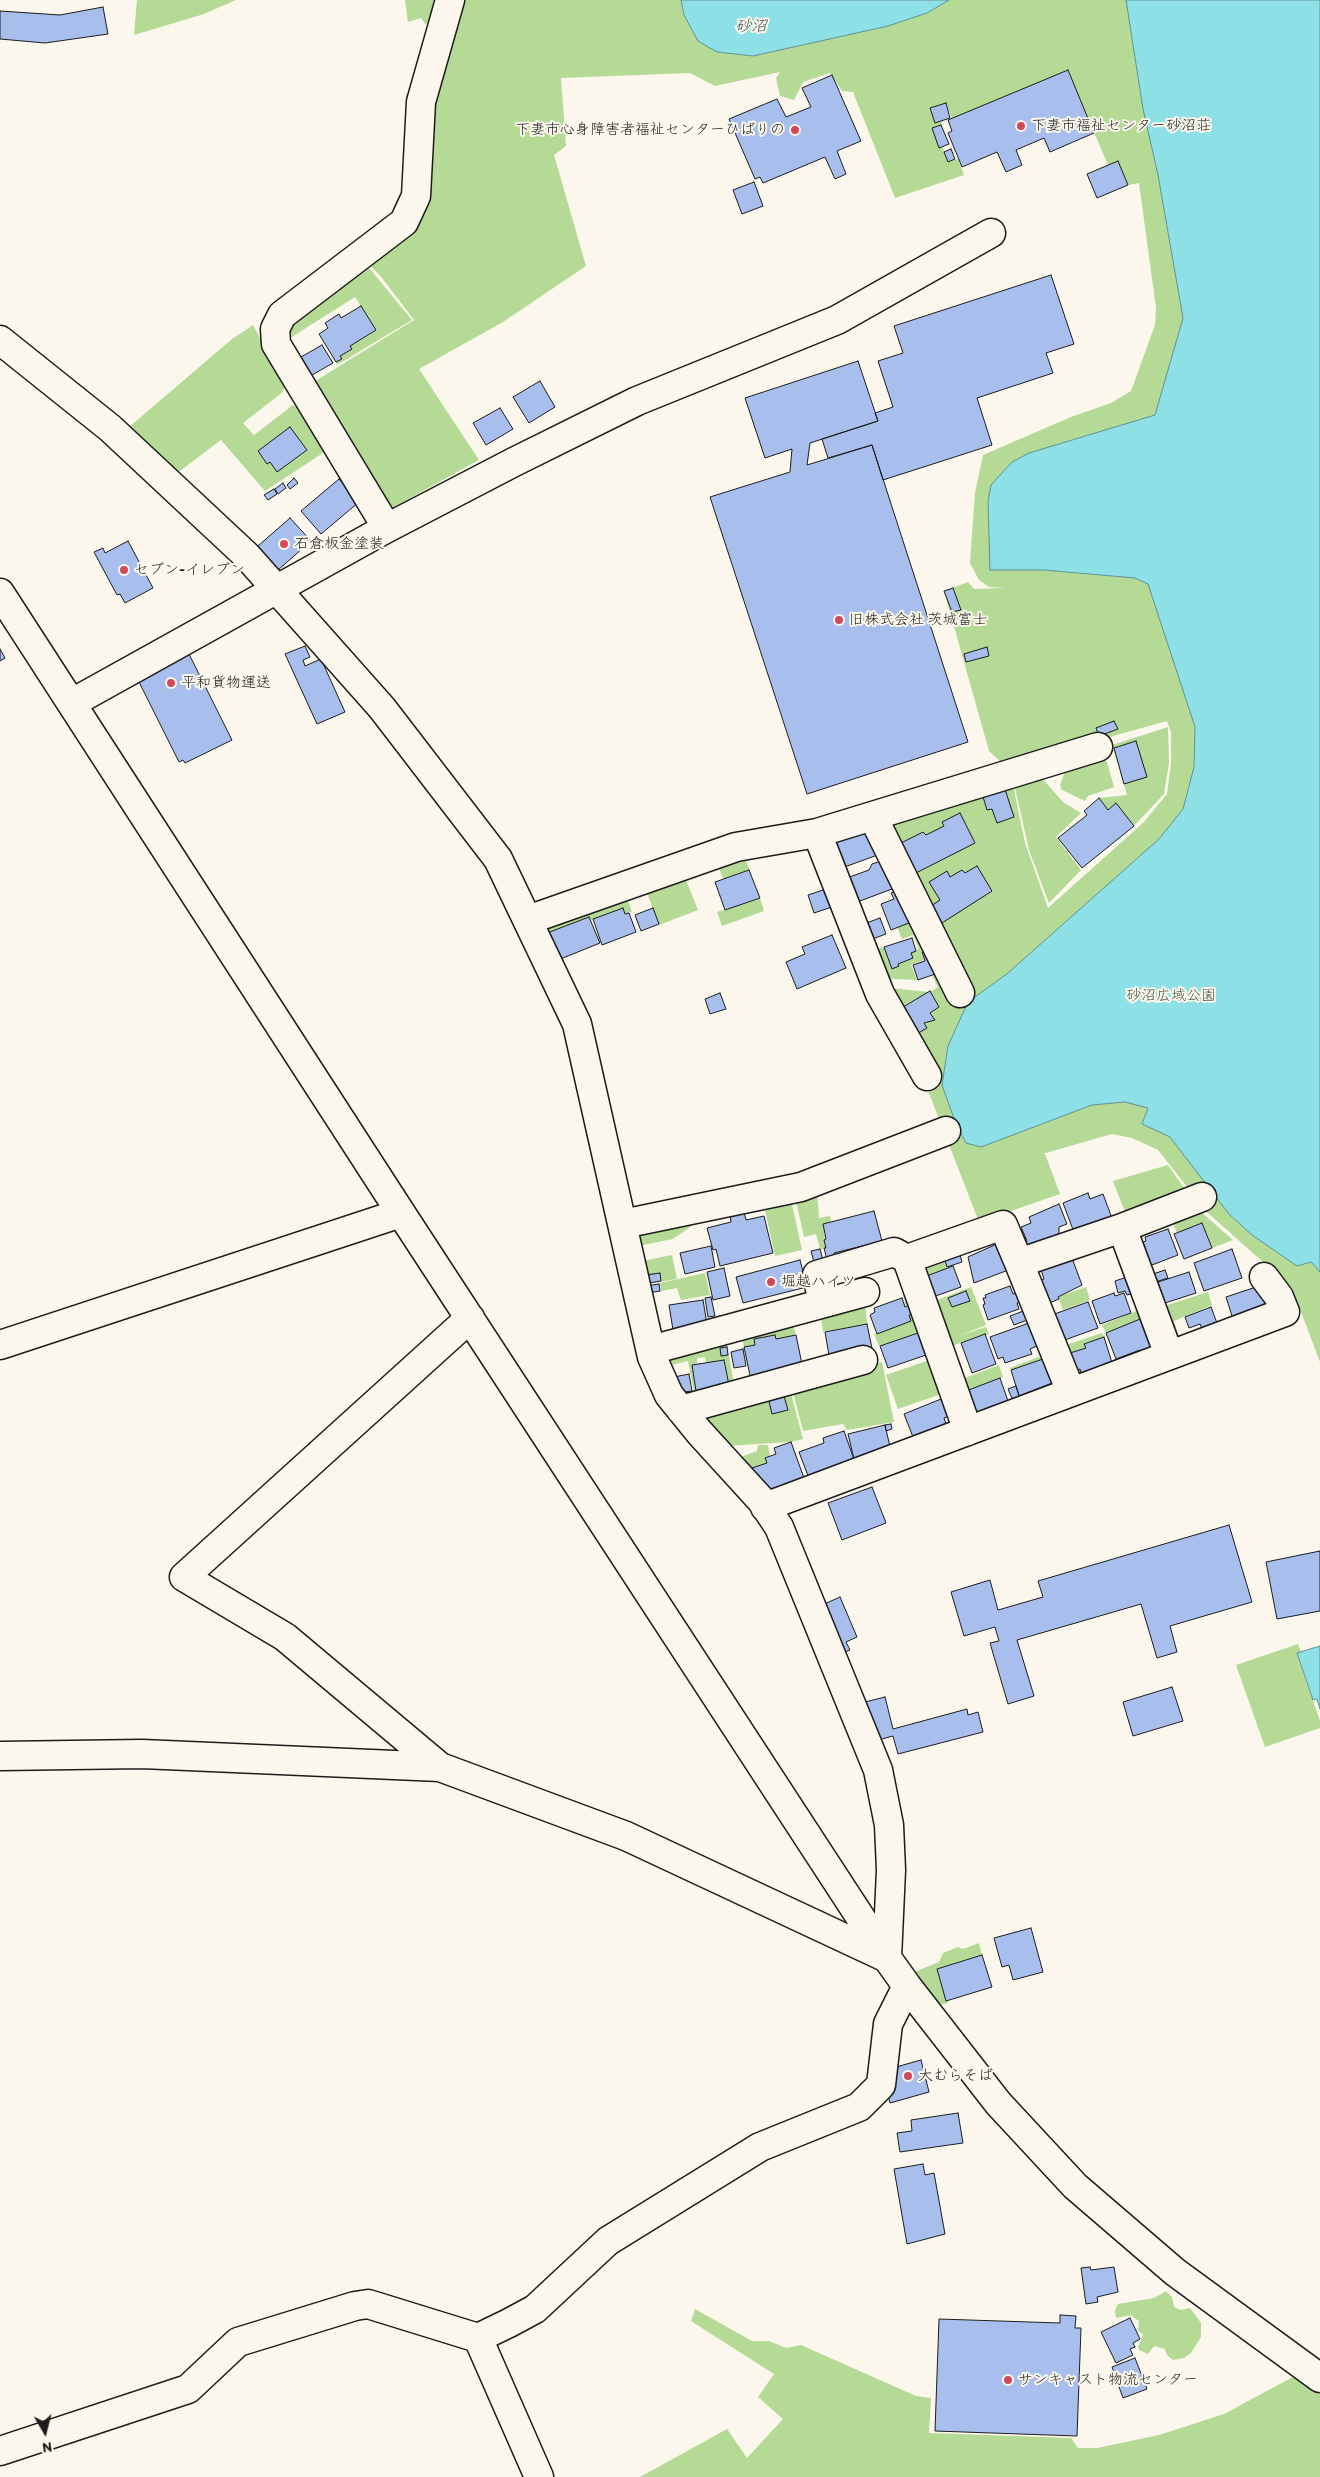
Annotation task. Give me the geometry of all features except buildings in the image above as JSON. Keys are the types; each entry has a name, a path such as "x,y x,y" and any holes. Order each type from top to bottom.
{"street":[{"path":"387,528 276,344 275,329 282,314 404,222 416,196 422,102 450,0"},
{"path":"72,703 387,528 637,400 837,320 992,233"},
{"path":"0,340 110,428 247,556 382,708 498,859 578,1024 651,1350 669,1395 765,1507 779,1527 878,1770 889,1825 891,1870 887,1958"},
{"path":"0,593 401,1213 907,1986 998,2103 1075,2186 1175,2272 1320,2378"},
{"path":"528,920 736,847 818,834 1098,747"},
{"path":"873,817 960,993"},
{"path":"818,834 880,994 927,1076"},
{"path":"623,1224 801,1187 946,1131"},
{"path":"1019,1263 1122,1228 1202,1197"},
{"path":"0,1345 401,1213"},
{"path":"907,1259 1003,1226 1070,1392"},
{"path":"1122,1228 1169,1355"},
{"path":"823,1303 816,1275 894,1252 907,1259 968,1431"},
{"path":"765,1507 1291,1310 1264,1277"},
{"path":"651,1350 865,1292"},
{"path":"440,1767 285,1637 184,1577 470,1318"},
{"path":"681,1410 863,1360"},
{"path":"0,1756 142,1754 440,1767 626,1836 887,1958"},
{"path":"0,2451 188,2388 238,2342 355,2306 368,2304 478,2338 535,2309 608,2241 760,2147 859,2107 881,2085 888,2024 907,1986"},
{"path":"478,2338 539,2477"}],"green space":[{"path":"137,0 236,0 204,14 134,35"},
{"path":"405,0 438,0 432,21 425,24 421,18 408,22"},
{"name":"砂沼広域公園","path":"458,0 1320,0 1320,1362 1292,1288 1207,1212 1158,1150 1132,1138 1112,1134 1042,1154 1045,1154 1060,1194 979,1222 908,1039 927,1028 924,1023 934,1020 930,1013 939,1007 930,992 938,987 932,976 942,970 877,820 1012,780 1025,843 1048,908 1144,822 1167,794 1171,764 1171,732 1167,721 1005,766 989,751 944,591 968,582 974,589 1006,588 989,587 979,580 970,563 975,493 983,455 1071,417 1111,403 1131,391 1155,325 1156,308 1139,183 1128,185 1118,161 1108,165 1068,71 952,119 946,103 930,108 935,123 942,121 941,125 932,128 939,147 942,146 948,161 958,159 964,175 895,198 853,92 842,91 830,73 803,82 794,100 780,96 776,78 780,72 715,86 690,73 561,78 566,146 554,155 586,266 503,322 419,369 479,460 392,508 312,383 414,320 382,278 365,260 410,223 410,118 406,95 415,84"},
{"path":"365,263 412,320 337,365 336,362 342,359 340,356 351,349 350,346 376,330 355,297 287,340 291,320"},
{"path":"253,325 285,385 283,392 243,423 254,435 293,405 301,408 309,428 326,451 265,491 221,440 176,474 128,428 232,339"},
{"path":"1168,727 1169,763 1164,794 1134,826 1116,804 1108,810 1099,798 1127,795 1112,745"},
{"path":"1100,755 1107,762 1114,787 1088,796 1085,801 1062,790 1060,785 1068,763"},
{"path":"1040,776 1063,802 1081,813 1056,837 1081,870 1049,903 1029,850 1015,788 1017,784"},
{"path":"744,853 749,870 723,879 717,862"},
{"path":"682,870 698,910 659,925 644,885"},
{"path":"625,892 632,912 625,914 622,908 591,920 589,917 545,934 541,924"},
{"path":"760,898 764,911 722,926 717,912"},
{"path":"921,917 934,948 921,953 924,960 911,965 917,980 876,978 867,953 884,947 892,969 898,966 898,964 913,958 911,953 919,949 913,935 902,939 897,927"},
{"path":"880,987 930,992 899,1008"},
{"path":"1168,1165 1187,1192 1126,1215 1113,1181"},
{"path":"817,1191 819,1218 830,1216 831,1222 823,1224 826,1248 820,1249 816,1234 804,1237 795,1197"},
{"path":"790,1195 802,1250 775,1256 763,1201"},
{"path":"1201,1212 1233,1240 1212,1248 1202,1223 1177,1233 1170,1215"},
{"path":"693,1221 696,1223 673,1239 638,1246 636,1230"},
{"path":"942,1252 947,1268 919,1279 917,1261"},
{"path":"672,1255 677,1279 646,1284 642,1261"},
{"path":"705,1273 710,1295 681,1300 677,1288 661,1291 660,1283"},
{"path":"971,1287 986,1325 961,1335 986,1327 989,1334 986,1336 984,1334 944,1349 927,1304"},
{"path":"1086,1287 1090,1300 1063,1310 1058,1297"},
{"path":"1208,1292 1212,1305 1174,1321 1181,1342 1171,1338 1161,1307"},
{"path":"865,1299 867,1324 823,1332 820,1311"},
{"path":"911,1299 931,1349 925,1351 918,1333 879,1346 874,1334 911,1321 909,1315 912,1313 904,1302"},
{"path":"1147,1307 1145,1317 1106,1333 1102,1325"},
{"path":"792,1320 796,1335 776,1339 775,1335 754,1339 755,1345 744,1347 742,1337"},
{"path":"1102,1333 1104,1337 1085,1343 1086,1348 1067,1354 1073,1372 1080,1369 1083,1375 1072,1382 1060,1347"},
{"path":"726,1338 734,1385 729,1385 724,1360 706,1363 705,1357 697,1358 697,1364 692,1365 696,1391 694,1392 688,1361 663,1367 668,1352"},
{"path":"1046,1354 1058,1385 1021,1399 1019,1396 1052,1383 1043,1359 1011,1370 1010,1368"},
{"path":"935,1358 947,1392 898,1409 886,1375"},
{"path":"882,1362 894,1422 847,1430 843,1424 803,1431 791,1385"},
{"path":"999,1365 1003,1377 961,1393 957,1381"},
{"path":"789,1386 803,1439 791,1442 724,1446 700,1411"},
{"path":"758,1445 768,1445 770,1456 765,1458 767,1463 756,1478 736,1459 757,1451"},
{"path":"1298,1644 1301,1652 1297,1654 1320,1721 1320,1728 1265,1747 1236,1665"},
{"path":"979,1943 982,1955 937,1969 948,2003 936,2006 912,1973 939,1962 943,1953 958,1947 963,1949"},
{"path":"1166,2291 1172,2297 1174,2307 1181,2310 1190,2308 1201,2323 1201,2337 1191,2353 1184,2358 1173,2360 1167,2355 1165,2349 1154,2346 1148,2354 1139,2350 1138,2347 1143,2335 1138,2330 1139,2321 1130,2315 1116,2318 1115,2310 1118,2304 1154,2298"},
{"path":"695,2309 752,2341 769,2341 786,2348 801,2345 916,2396 931,2398 929,2433 1071,2438 1078,2448 1097,2448 1159,2435 1224,2414 1293,2377 1320,2394 1320,2477 640,2477 727,2429 747,2458 783,2419 758,2397 774,2374 691,2321"}],"water":[{"name":"砂沼","path":"681,0 949,0 927,13 888,26 753,56 717,52 698,41 684,15"},
{"name":"砂沼広域公園","path":"1126,0 1320,0 1320,1272 1311,1262 1297,1266 1252,1235 1229,1214 1170,1137 1142,1124 1148,1108 1125,1102 1092,1105 981,1147 966,1143 956,1124 942,1085 948,1046 968,1002 1008,973 1159,839 1183,809 1194,767 1195,727 1148,584 1135,578 1044,570 990,570 988,501 991,485 1012,462 1029,453 1155,415 1183,318 1158,175 1143,109"},
{"path":"1320,1646 1320,1709 1317,1699 1313,1700 1297,1653"}],"place":[{"name":"下妻市福祉センター砂沼荘","path":"1021,126"},
{"name":"下妻市心身障害者福祉センターひばりの","path":"795,130"},
{"name":"石倉板金塗装","path":"284,544"},
{"name":"セブン-イレブン","path":"124,570"},
{"name":"旧株式会社 茨城富士","path":"839,620"},
{"name":"平和貨物運送","path":"171,683"},
{"name":"堀越ハイツ","path":"771,1282"},
{"name":"大むらそば","path":"908,2076"},
{"name":"サンキャスト物流センター","path":"1008,2380"}]}
